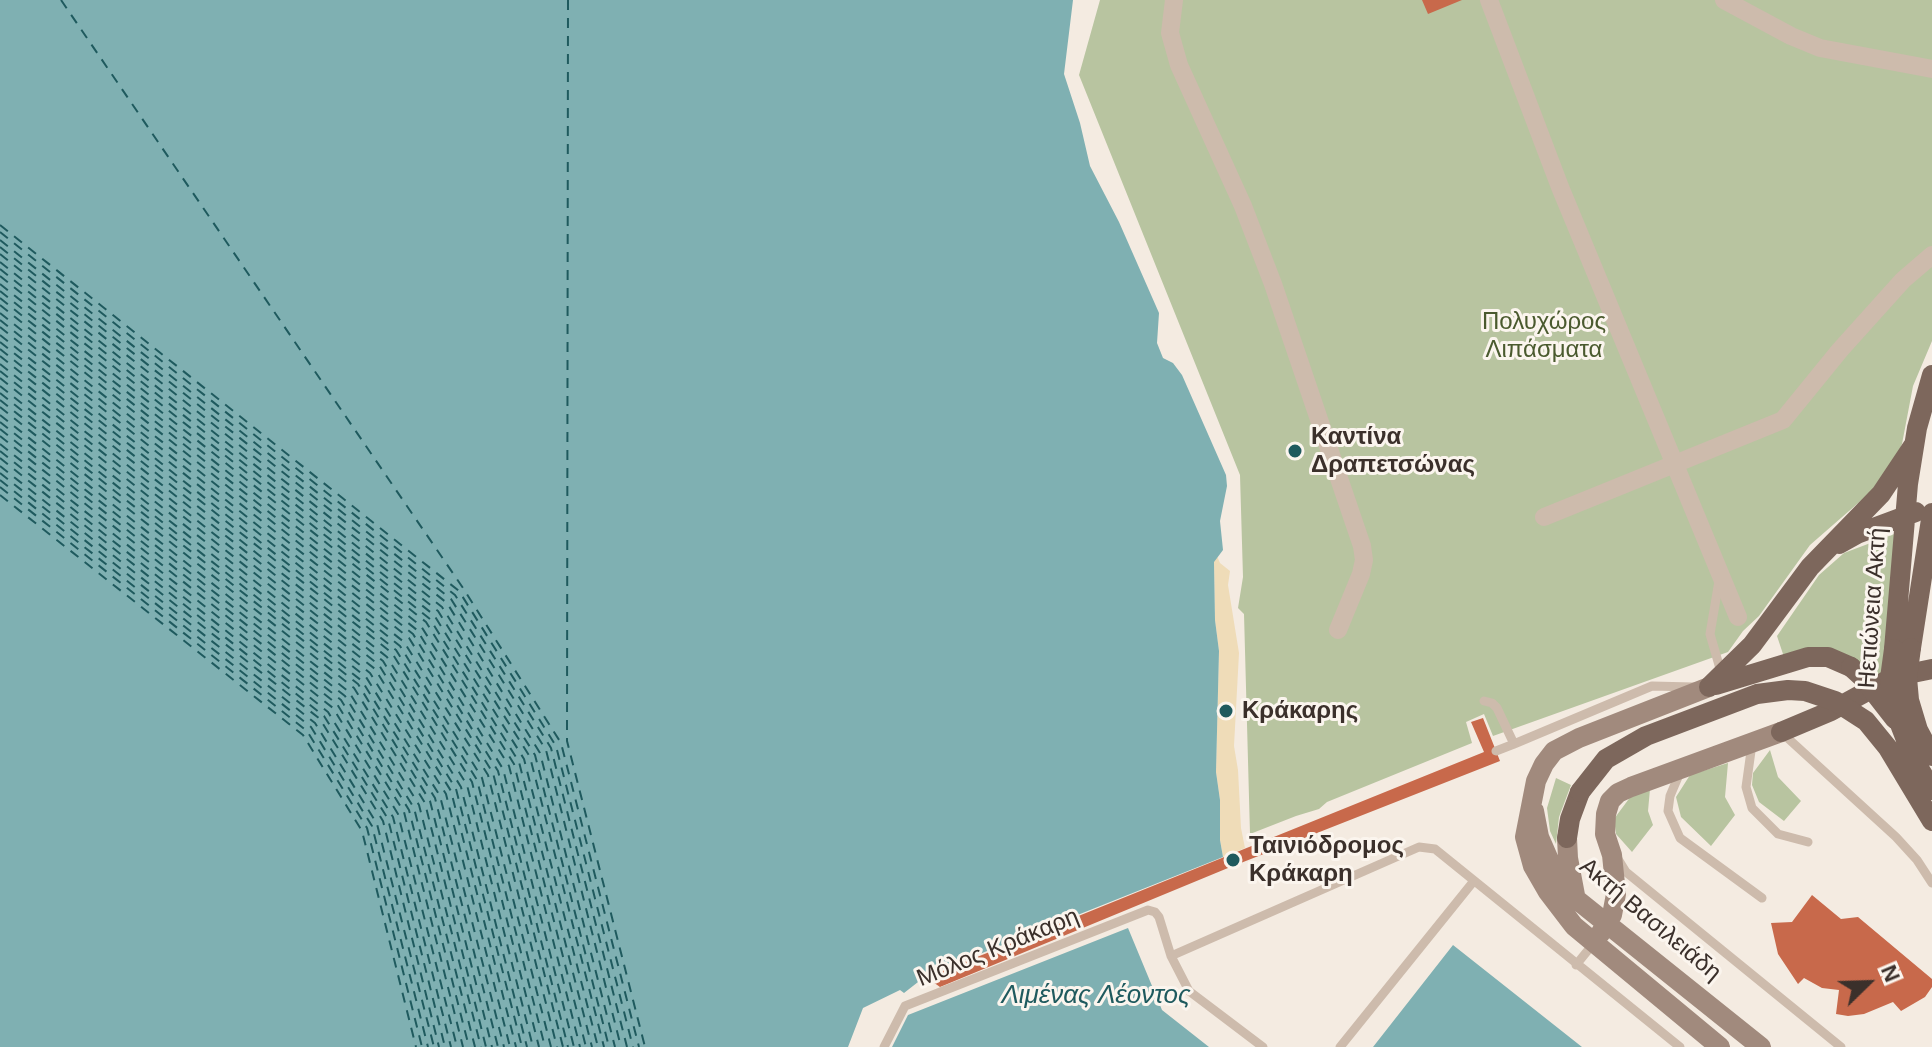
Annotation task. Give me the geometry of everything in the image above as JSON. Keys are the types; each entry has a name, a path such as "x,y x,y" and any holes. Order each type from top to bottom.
{"main road":[{"path":"1715,681 1763,631 1822,554 1881,494 1913,446 1932,375"},
{"name":"Ηετιώνεια Ακτή","path":"1913,446 1905,516 1907,678 1909,700 1918,730 1932,756"},
{"path":"1822,554 1857,534 1932,505"},
{"name":"Ηετιώνεια Ακτή","path":"1932,513 1907,642 1890,678 1899,724 1913,758 1932,790"},
{"path":"1907,642 1932,607"},
{"path":"1715,681 1808,657 1828,657 1851,667 1899,724"},
{"path":"1781,732 1831,711 1884,682 1932,669"},
{"path":"1567,838 1580,792 1606,759 1646,736 1757,694 1788,690 1805,691 1835,701 1866,721 1888,748 1932,821"}],"street":[{"path":"1174,0 1170,33 1179,65 1243,206 1273,284 1362,546 1364,560 1361,574 1338,630"},
{"path":"1724,0 1820,48 1932,69"},
{"path":"1494,5 1560,187 1738,617"},
{"path":"1544,517 1783,420 1850,338 1903,280 1932,255"},
{"path":"1532,804 1538,774 1548,758 1562,745 1715,681"},
{"path":"1593,944 1608,924 1616,894 1605,834 1610,801 1618,793 1781,732"},
{"name":"Ακτή Βασιλειάδη","path":"1532,804 1539,837 1549,860 1560,881 1576,899 1761,1047"},
{"name":"Ακτή Βασιλειάδη","path":"1532,804 1525,837 1529,858 1562,913 1593,944 1720,1047"},
{"path":"1567,838 1576,899"}],"lane":[{"path":"1496,751 1652,686 1715,681 1710,634 1720,574"},
{"path":"1484,701 1497,708 1514,744"},
{"path":"1781,732 1896,837 1932,883"},
{"path":"1752,744 1746,787 1752,808 1778,834 1808,842"},
{"path":"1681,770 1670,796 1668,811 1680,838 1762,898"},
{"path":"1609,843 1626,872 1841,1047"},
{"path":"1263,1047 1189,991 1171,956 1419,847 1435,849 1448,857 1473,882 1680,1047"},
{"path":"1340,1047 1473,882"},
{"name":"Μόλος Κράκαρη","path":"884,1047 905,1006 1148,910 1159,917 1171,956"},
{"path":"1576,965 1593,944"}],"green space":[{"name":"Πολυχώρος Λιπάσματα","path":"1100,0 1932,0 1932,341 1913,386 1902,444 1888,477 1810,545 1759,616 1728,652 1493,736 1484,714 1466,722 1472,743 1327,802 1319,809 1250,834 1244,614 1238,608 1243,577 1240,475 1079,75"},
{"path":"1897,533 1883,697 1871,676 1784,657 1777,636 1819,575 1844,553"},
{"path":"1770,750 1778,777 1801,801 1784,821 1759,802 1752,785 1753,773"},
{"path":"1728,763 1725,797 1735,815 1711,846 1681,817 1676,797 1690,775"},
{"path":"1556,778 1571,785 1559,817 1556,844 1550,831 1547,808"},
{"path":"1650,789 1648,811 1653,825 1632,852 1616,834 1614,819 1631,796"}],"sand":[{"name":"Κράκαρης","path":"1217,556 1230,571 1228,585 1239,653 1234,746 1245,848 1223,857 1216,772 1219,651 1214,561"}],"water":[{"path":"0,0 1073,0 1064,74 1090,166 1119,222 1159,313 1157,343 1163,358 1173,363 1182,375 1226,475 1227,486 1220,521 1223,550 1214,562 1219,651 1216,772 1223,857 927,975 904,993 900,990 863,1008 848,1047 0,1047"},
{"name":"Λιμένας Λέοντος","path":"1128,928 1162,1010 1209,1047 892,1047 908,1015"},
{"path":"1453,945 1582,1047 1373,1047"}],"building":[{"path":"1422,0 1462,0 1428,14"},
{"name":"Ταινιόδρομος Κράκαρη","path":"1483,718 1500,761 1228,868 940,987 933,982 935,974 1484,752 1471,722"},
{"path":"1812,895 1841,919 1858,917 1932,979 1932,987 1925,997 1901,1011 1893,1002 1864,1014 1848,1016 1836,1014 1839,990 1822,988 1804,978 1798,984 1778,954 1771,923 1792,922"}],"ferry route":[{"path":"61,0 463,588 561,743 639,1047"},
{"path":"568,0 567,741 645,1047"},
{"path":"0,225 459,591 556,746 633,1047"},
{"path":"0,232 455,595 551,748 627,1047"},
{"path":"0,240 451,599 546,750 621,1047"},
{"path":"0,247 447,603 540,753 615,1047"},
{"path":"0,254 442,607 535,755 609,1047"},
{"path":"0,262 438,611 530,757 604,1047"},
{"path":"0,269 434,615 524,759 598,1047"},
{"path":"0,276 430,619 519,762 592,1047"},
{"path":"0,284 426,622 514,764 586,1047"},
{"path":"0,291 421,626 509,766 580,1047"},
{"path":"0,298 417,630 503,769 574,1047"},
{"path":"0,305 413,634 498,771 568,1047"},
{"path":"0,313 409,638 493,773 563,1047"},
{"path":"0,320 404,642 488,775 557,1047"},
{"path":"0,327 400,646 482,778 551,1047"},
{"path":"0,335 396,650 477,780 545,1047"},
{"path":"0,342 392,653 472,782 539,1047"},
{"path":"0,349 387,657 467,785 533,1047"},
{"path":"0,356 383,661 461,787 527,1047"},
{"path":"0,364 379,665 456,789 522,1047"},
{"path":"0,371 375,669 451,791 516,1047"},
{"path":"0,378 370,673 446,794 510,1047"},
{"path":"0,386 366,677 440,796 504,1047"},
{"path":"0,393 362,681 435,798 498,1047"},
{"path":"0,400 358,684 430,801 492,1047"},
{"path":"0,407 354,688 425,803 486,1047"},
{"path":"0,415 349,692 419,805 481,1047"},
{"path":"0,422 345,696 414,808 475,1047"},
{"path":"0,429 341,700 409,810 469,1047"},
{"path":"0,436 337,704 404,812 463,1047"},
{"path":"0,444 333,708 398,814 457,1047"},
{"path":"0,451 328,712 393,817 451,1047"},
{"path":"0,458 324,716 388,819 445,1047"},
{"path":"0,466 320,719 383,821 439,1047"},
{"path":"0,473 315,723 377,824 434,1047"},
{"path":"0,480 311,727 372,826 428,1047"},
{"path":"0,487 307,731 367,828 422,1047"},
{"path":"0,495 303,735 362,831 416,1047"}],"place":[{"name":"Καντίνα Δραπετσώνας","path":"1295,451"},
{"name":"Κράκαρης","path":"1226,711"},
{"name":"Ταινιόδρομος Κράκαρη","path":"1233,860"}]}
